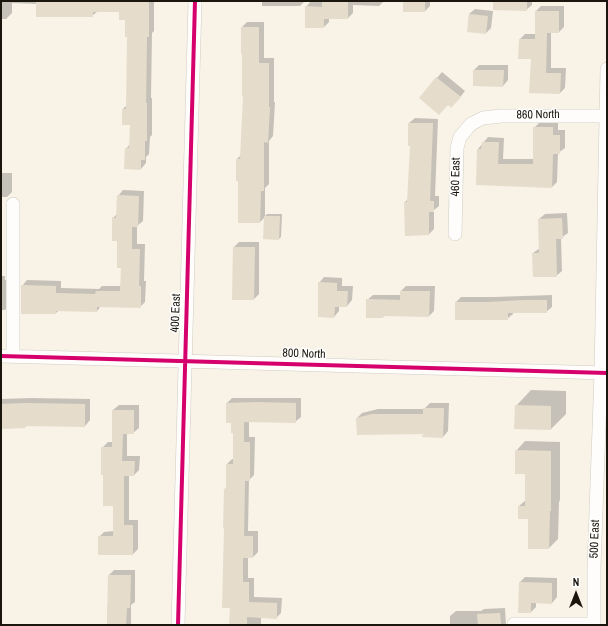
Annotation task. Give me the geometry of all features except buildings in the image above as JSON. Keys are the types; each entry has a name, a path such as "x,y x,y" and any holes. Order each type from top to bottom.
{"street":[{"name":"400 East","path":"178,625 195,1"},
{"name":"500 East","path":"594,624 594,567 604,373 607,69"},
{"name":"860 North","path":"471,124 483,118 501,116 606,116"},
{"name":"460 East","path":"455,234 457,148 460,137 471,124"},
{"path":"7,356 13,204"},
{"name":"800 North","path":"7,356 604,373"},
{"path":"514,624 594,624"}],"cycle path":[{"path":"178,625 195,1"},
{"path":"1,356 607,373"}]}
